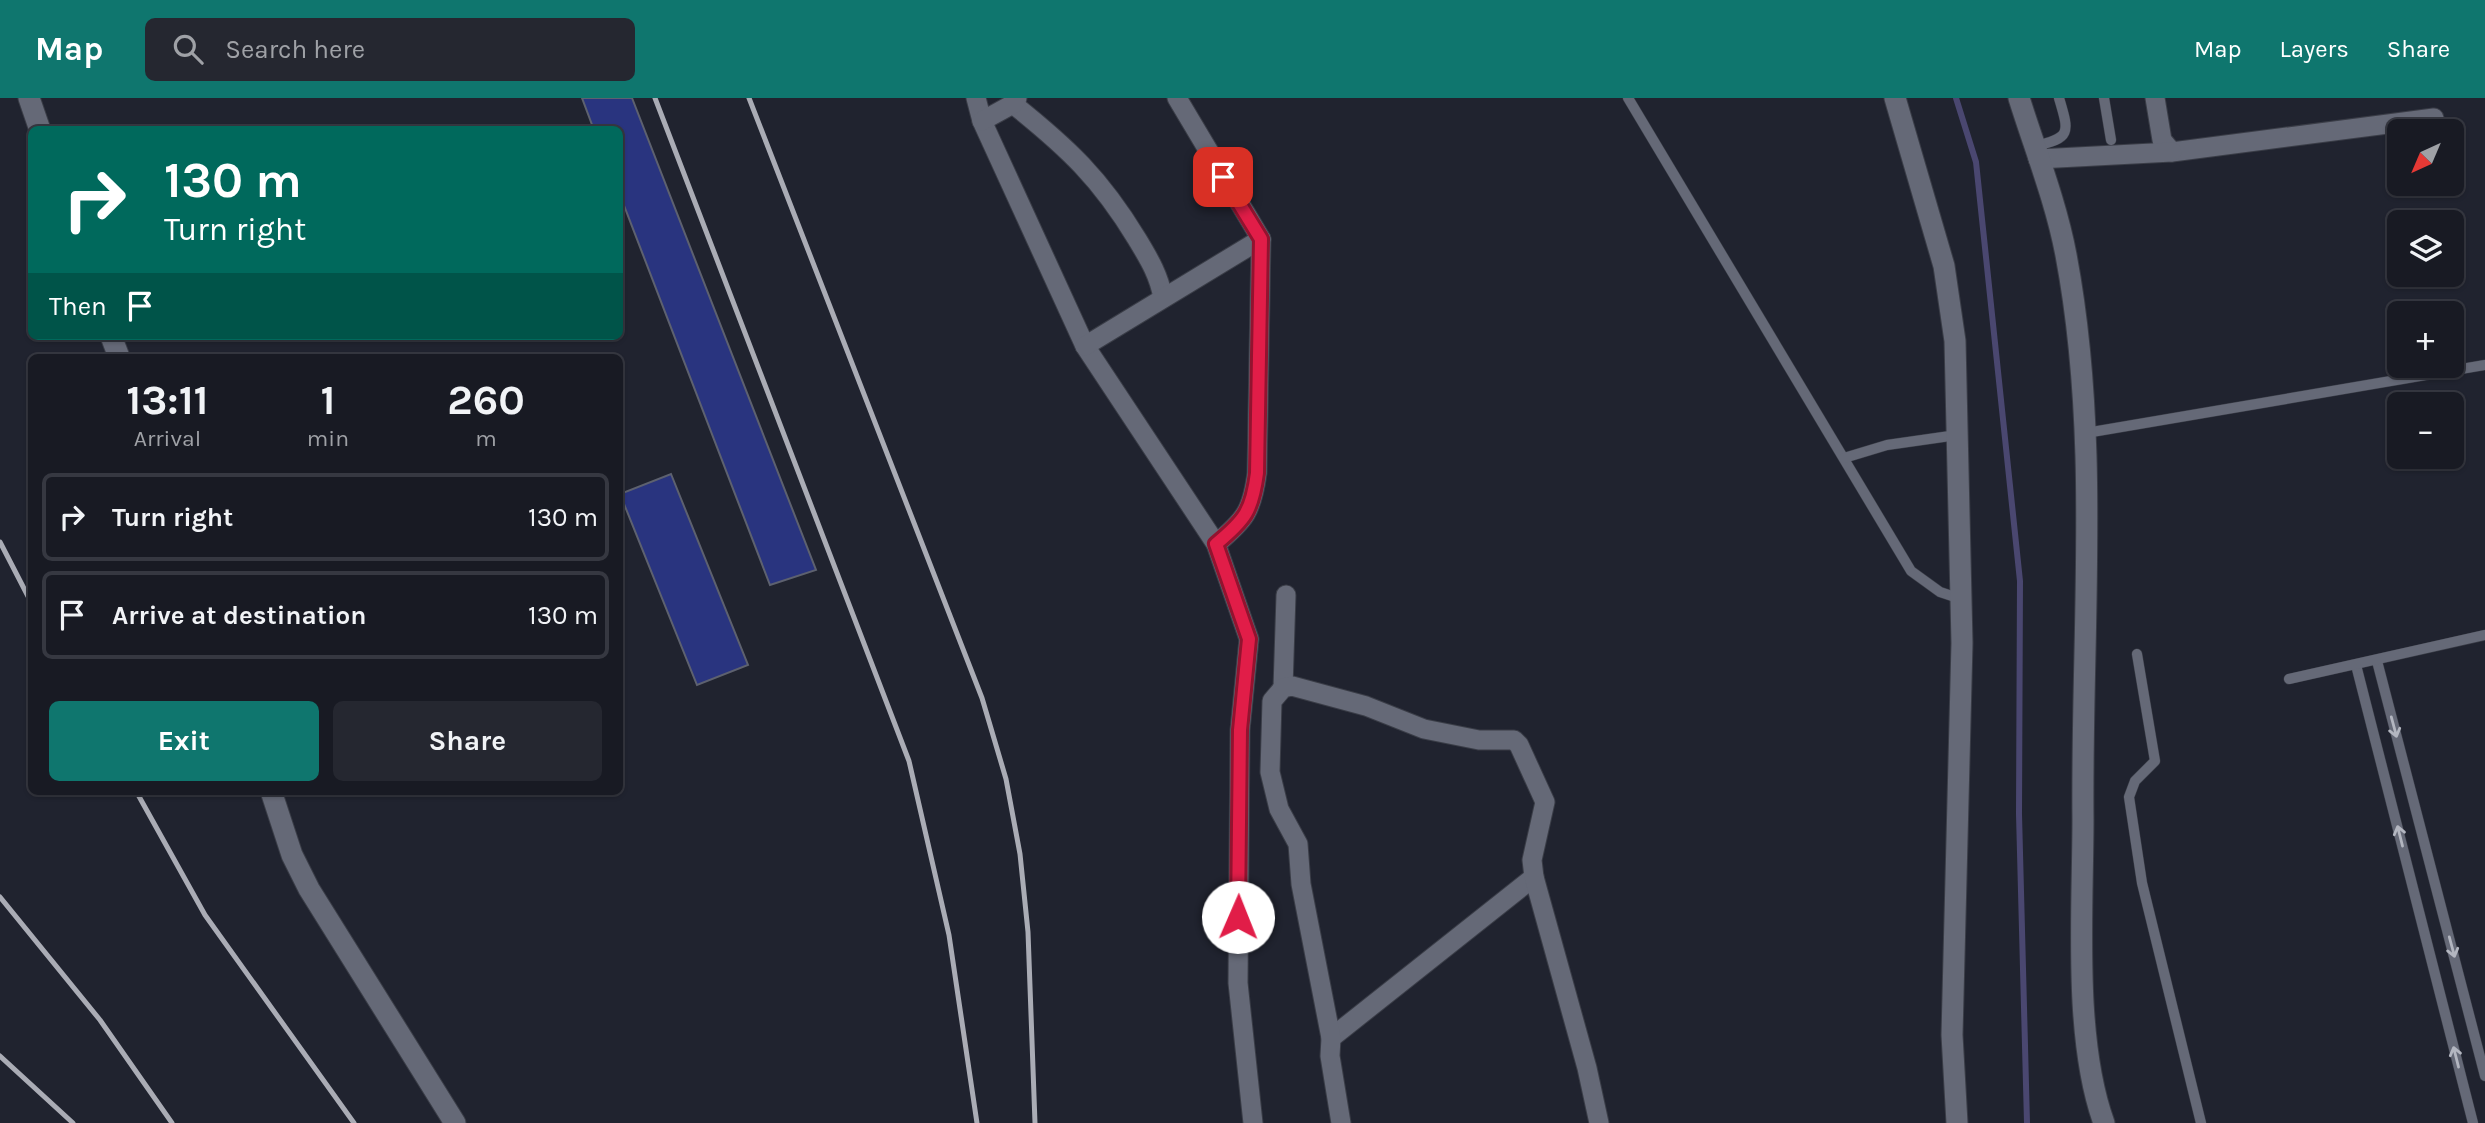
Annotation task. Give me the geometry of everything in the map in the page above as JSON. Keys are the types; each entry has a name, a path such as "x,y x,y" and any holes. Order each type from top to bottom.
{"street":[{"path":"29,98 39,126"},
{"path":"976,98 982,121 1085,346 1216,544 1249,639 1240,730 1238,983 1253,1123"},
{"path":"1177,98 1261,239 1257,473 1253,502 1242,523 1216,544"},
{"path":"1895,98 1944,266 1955,341 1961,600 1952,1035 1957,1123"},
{"path":"2019,98 2066,253 2077,330 2086,433 2082,759 2084,974 2086,1040 2091,1079 2104,1123"},
{"path":"2155,98 2162,140 2172,152"},
{"path":"982,121 1015,101 1085,165 1118,209 1160,277 1163,298"},
{"path":"2036,153 2172,152 2434,118"},
{"path":"1085,346 1261,239"},
{"path":"1286,595 1283,688 1272,701 1270,772 1279,809 1298,844 1301,884 1331,1038 1330,1056 1341,1123"},
{"path":"1283,688 1329,694 1424,729 1479,740 1514,740 1520,745 1545,802 1532,860 1534,877 1587,1068 1599,1123"},
{"path":"272,795 292,855 309,889 455,1123"},
{"path":"1331,1038 1534,877"}],"lane":[{"path":"1628,98 1911,571 1926,584 1961,600"},
{"path":"2036,153 2065,134 2067,126 2059,98"},
{"path":"2104,98 2111,140"},
{"path":"2086,433 2485,365"},
{"path":"1844,458 1887,445 1957,435"},
{"path":"2289,679 2485,635"},
{"path":"2137,654 2155,761 2135,781 2129,797 2142,883 2201,1123"},
{"path":"2377,661 2485,1076"},
{"path":"2356,665 2473,1123"}],"building":[{"path":"582,98 632,98 816,570 770,585 623,203 623,126 592,126"},
{"path":"671,474 748,665 697,685 623,501 623,493"}],"waterway":[{"path":"1956,98 1976,162 2020,581 2019,814 2027,1123"}],"railway":[{"path":"655,98 909,761 949,935 977,1123"},
{"path":"749,98 982,698 1006,779 1020,854 1028,932 1035,1123"},
{"path":"0,542 28,596"},
{"path":"138,795 205,915 354,1123"},
{"path":"0,897 100,1020 172,1123"},
{"path":"0,1056 73,1123"}],"route":[{"path":"1223,177 1261,239 1257,473 1253,502 1242,523 1216,544 1249,639 1240,730 1238,917"}]}
